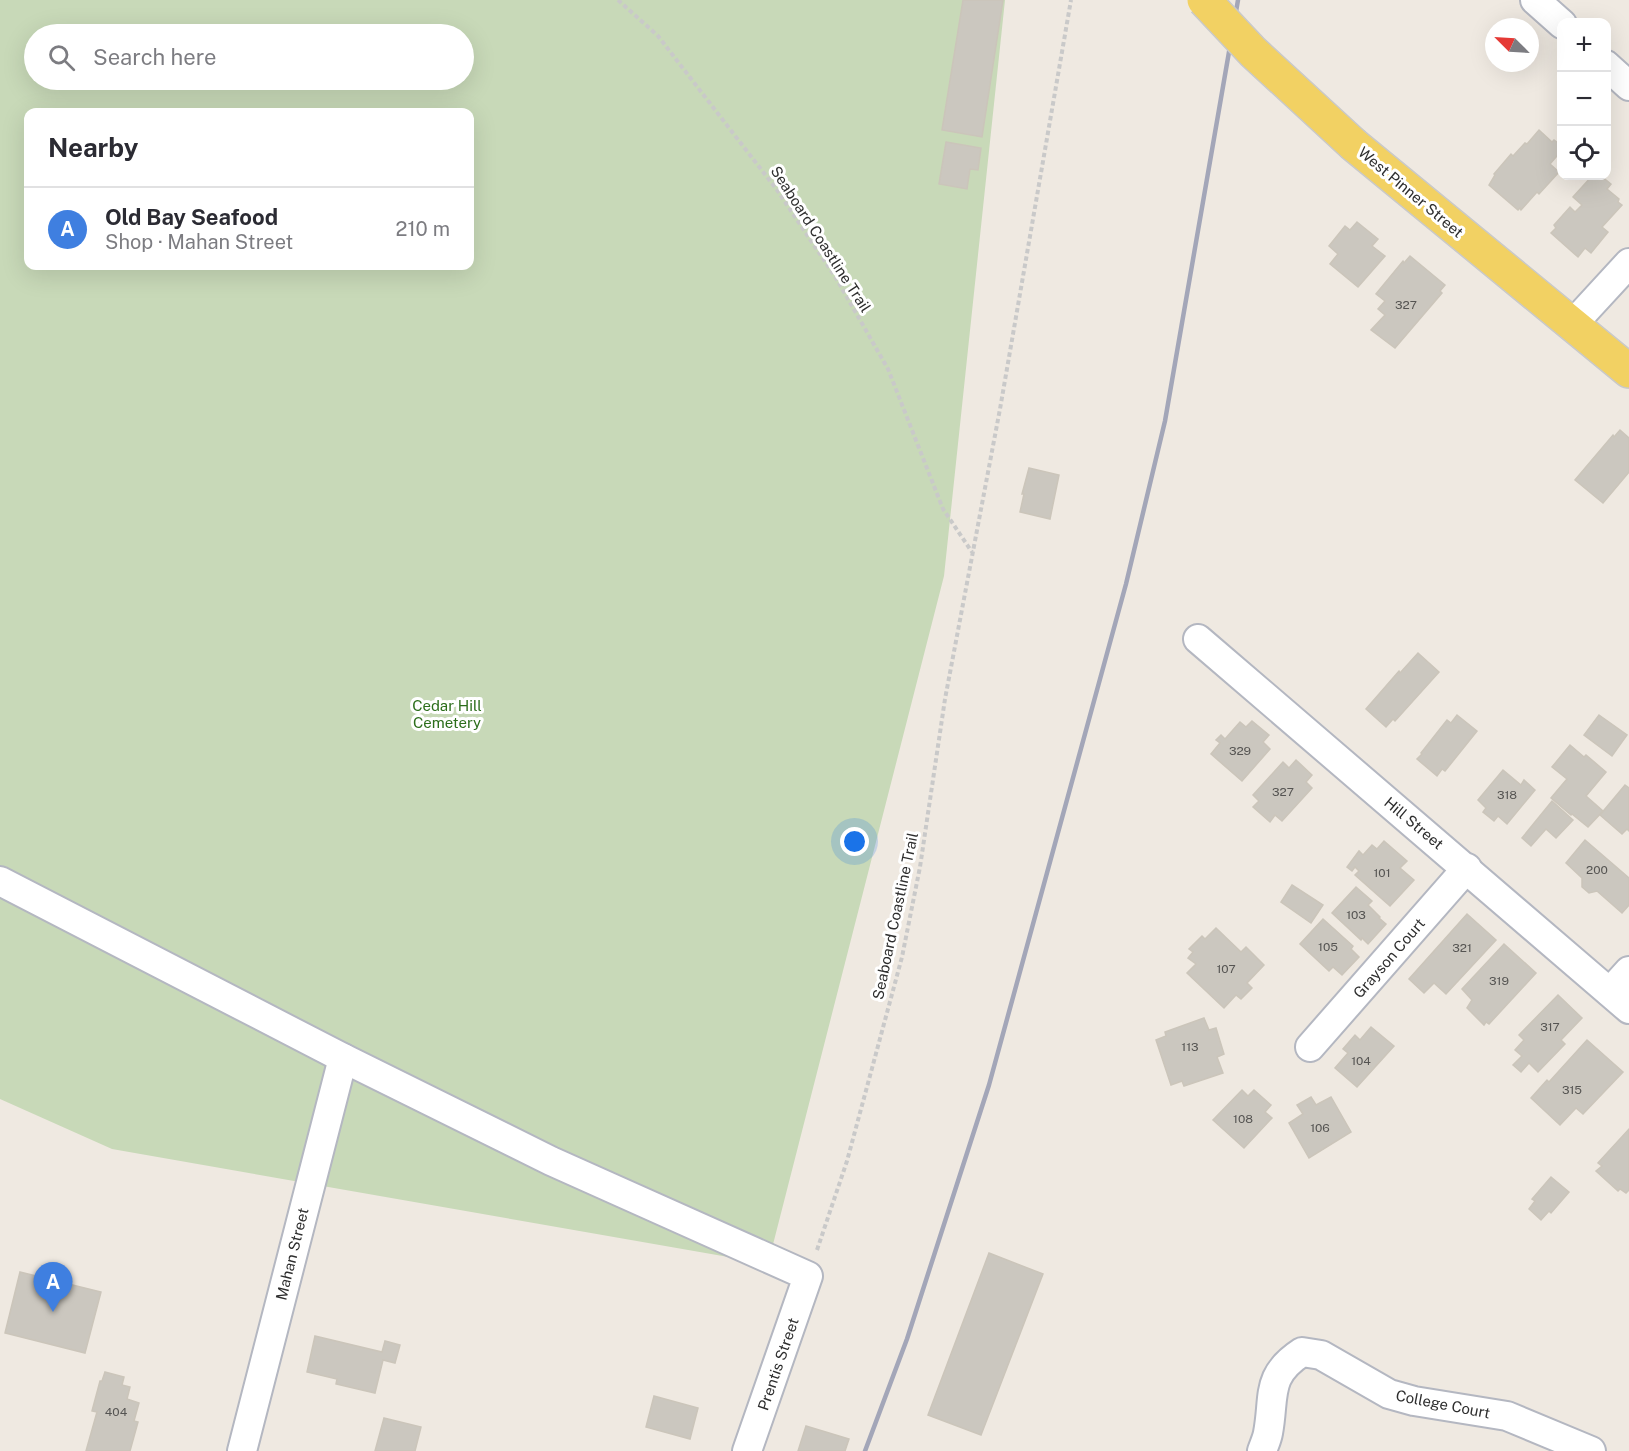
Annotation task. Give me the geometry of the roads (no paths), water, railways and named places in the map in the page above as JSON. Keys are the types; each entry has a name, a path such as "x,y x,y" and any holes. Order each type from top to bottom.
{"main road":[{"name":"West Pinner Street","path":"1204,0 1253,52 1354,145 1629,371"}],"street":[{"path":"1535,0 1557,20"},
{"path":"1611,70 1629,86"},
{"path":"1572,325 1629,263"},
{"name":"Hill Street","path":"1198,639 1619,1000"},
{"name":"Grayson Court","path":"1310,1047 1467,868"},
{"path":"0,881 343,1058"},
{"path":"1619,1000 1629,971"},
{"name":"Prentis Street","path":"343,1058 550,1161 808,1276 747,1451"},
{"name":"Mahan Street","path":"242,1451 343,1058"},
{"name":"College Court","path":"1262,1451 1268,1434 1276,1377 1289,1361 1302,1352 1321,1355 1389,1394 1414,1401 1507,1416 1591,1451"}],"railway":[{"path":"865,1451 907,1339 989,1085 1126,584 1165,421 1238,0"}],"place":[{"name":"Old Bay Seafood","path":"53,1312"}],"park label":[{"name":"Cedar Hill Cemetery","path":"447,714"}]}
